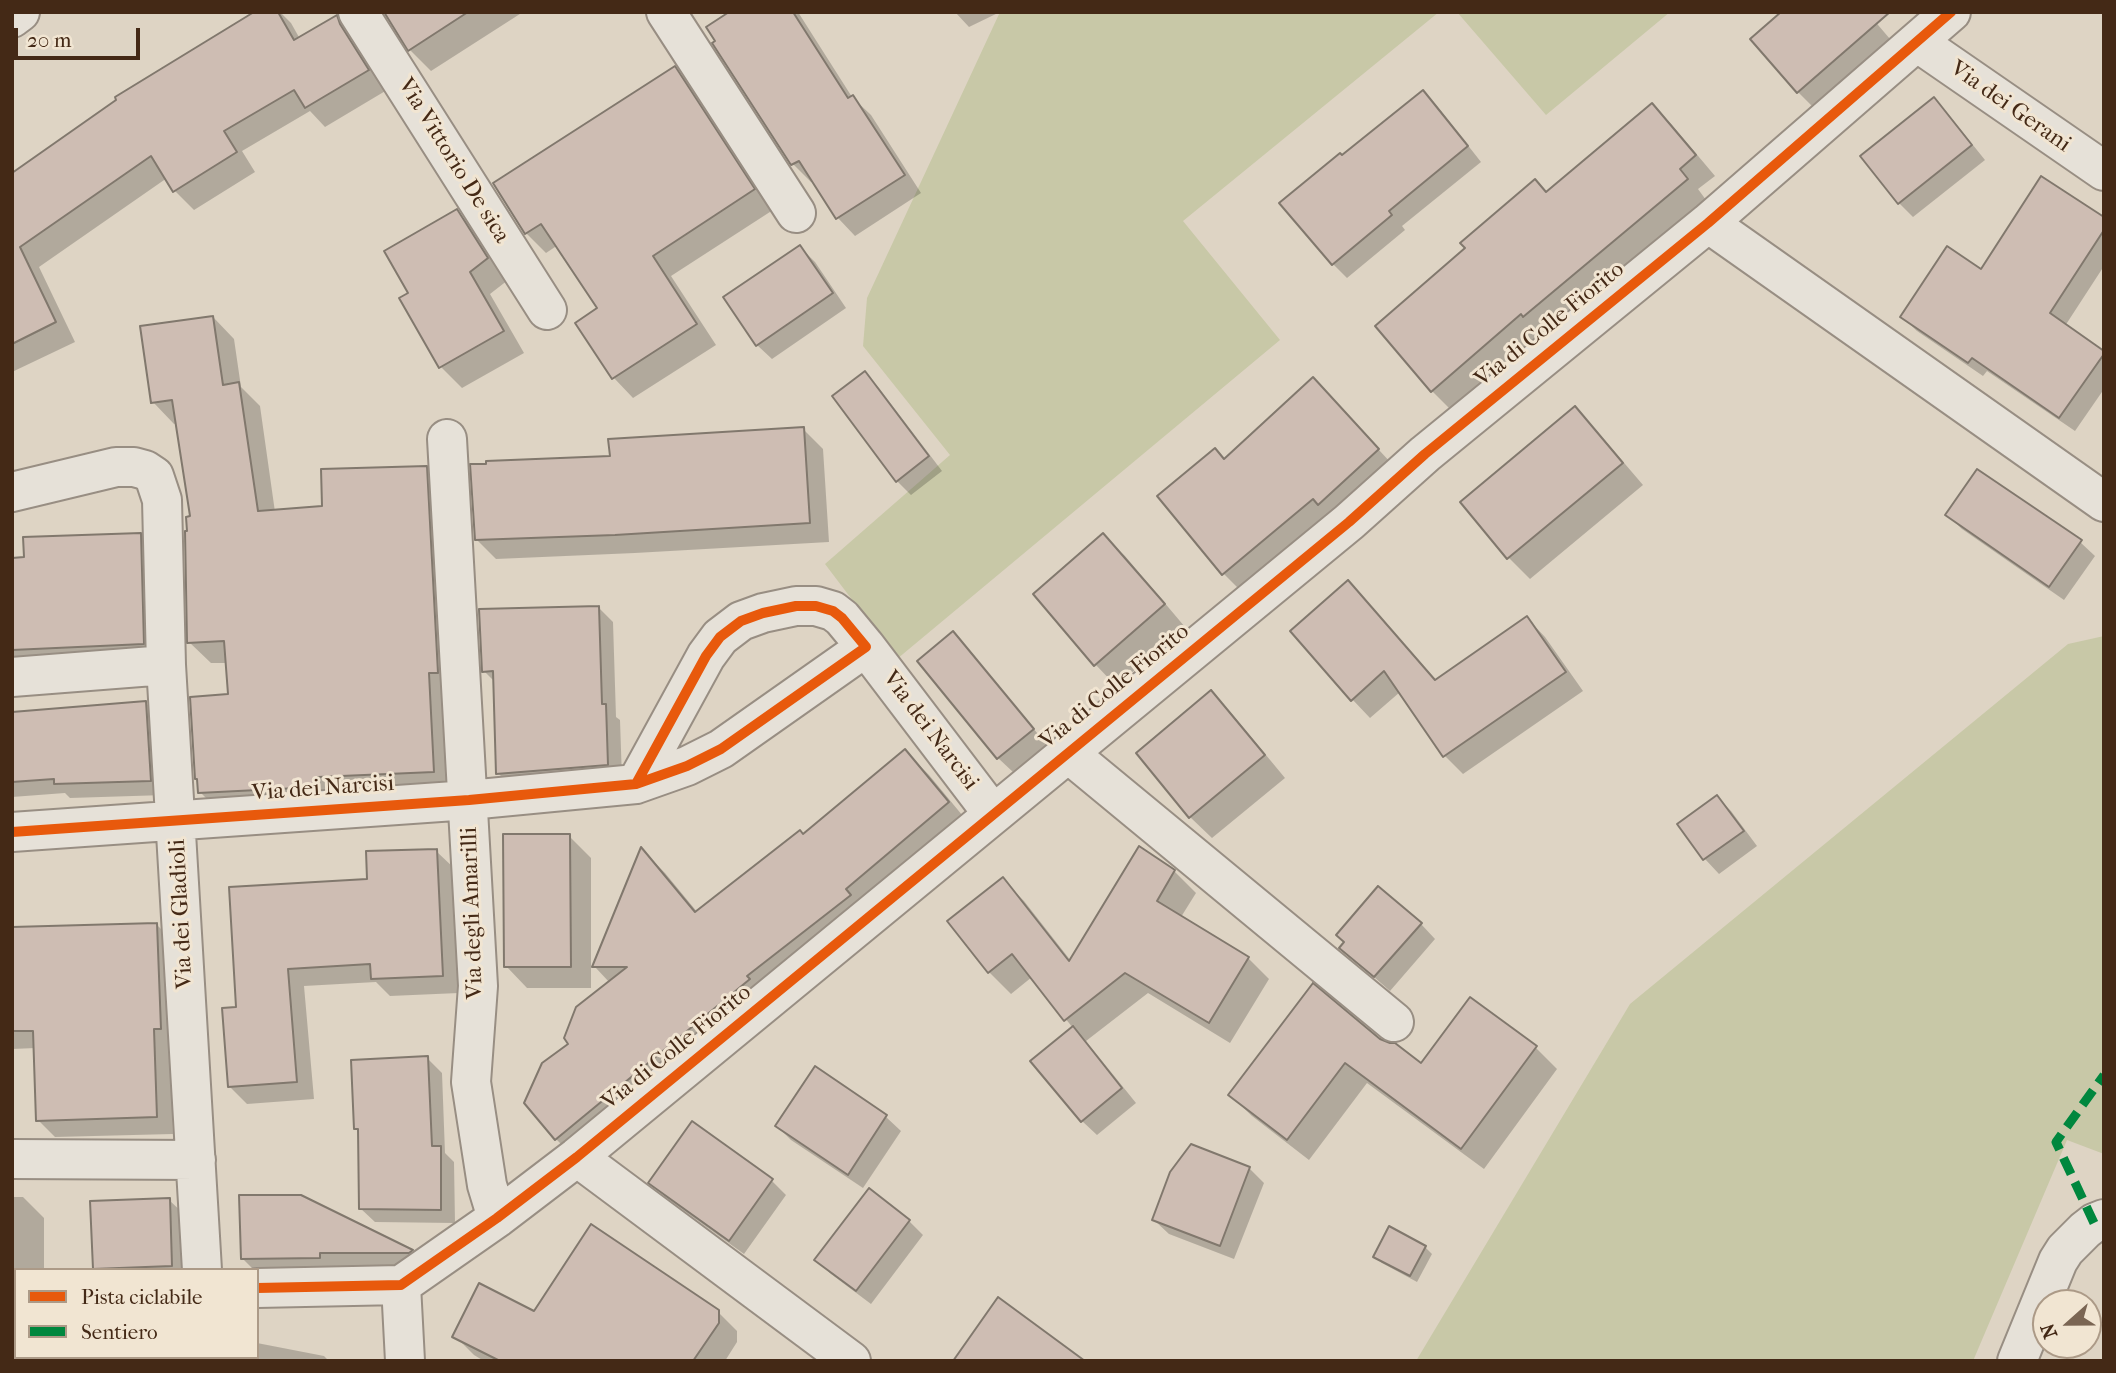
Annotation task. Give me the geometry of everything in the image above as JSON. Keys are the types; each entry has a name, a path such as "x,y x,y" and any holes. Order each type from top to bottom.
{"street":[{"path":"12,18 20,12"},
{"name":"Via Vittorio De sica","path":"358,12 547,310"},
{"path":"666,12 796,213"},
{"name":"Via di Colle Fiorito","path":"401,1285 497,1218 577,1157 1349,522 1424,454 1708,223 1951,12"},
{"name":"Via dei Gerani","path":"1917,42 2104,171"},
{"path":"1708,223 2104,502"},
{"name":"Via degli Amarilli","path":"447,439 478,986 471,1082 487,1185 497,1218"},
{"name":"Via dei Gladioli","path":"12,492 116,467 134,467 145,470 154,477 160,493 163,511 166,665 202,1268"},
{"name":"Via dei Narcisi","path":"636,784 706,656 720,637 741,621 764,613 796,606 816,606 833,611 842,618 993,814"},
{"name":"Via dei Narcisi","path":"12,832 469,800 636,784 687,766 720,749 866,647"},
{"path":"12,677 166,665"},
{"path":"1068,753 1394,1022"},
{"path":"577,1157 851,1361"},
{"path":"12,1159 196,1160"},
{"path":"2017,1361 2058,1261 2085,1230 2104,1219"},
{"path":"259,1288 401,1285 405,1361"}],"green space":[{"path":"1000,12 1439,12 1183,221 1280,340 897,659 825,564 950,455 863,346 867,298"},
{"path":"1457,12 1670,12 1546,115"},
{"path":"2104,636 2104,1154 2067,1140 1973,1361 1416,1361 1630,1004 2068,644"}],"building":[{"path":"254,12 278,12 294,40 337,15 369,70 305,108 294,90 224,131 237,152 173,192 151,156 20,247 56,322 12,344 12,173 116,100 115,97"},
{"path":"384,12 468,12 408,51"},
{"path":"729,12 793,12 848,98 853,95 905,175 836,219 799,161 791,165 712,43 715,41 706,27"},
{"path":"1781,12 1890,12 1797,93 1750,39"},
{"path":"675,66 755,189 653,256 697,324 612,379 575,323 597,308 541,224 525,234 493,183"},
{"path":"1423,90 1468,146 1389,211 1392,215 1332,265 1279,203"},
{"path":"1934,97 1972,145 1898,204 1860,156"},
{"path":"1652,103 1696,155 1680,169 1688,179 1523,317 1521,314 1431,392 1375,326 1465,248 1460,243 1535,179 1546,192"},
{"path":"2041,176 2104,217 2104,230 2050,313 2104,351 2059,418 1972,358 1968,363 1900,317 1947,246 1981,269"},
{"path":"457,209 488,258 470,272 504,331 439,368 399,298 408,293 384,251"},
{"path":"800,245 833,293 756,346 723,297"},
{"path":"213,316 223,385 239,382 258,511 322,506 321,469 427,466 438,673 429,673 434,772 318,777 318,787 198,793 190,697 228,694 224,641 187,643 185,531 186,517 190,516 172,400 151,403 140,326"},
{"path":"865,371 929,456 896,482 832,396"},
{"path":"1313,377 1379,449 1318,505 1313,499 1222,575 1157,496 1215,448 1224,459"},
{"path":"1575,406 1623,463 1507,559 1460,502"},
{"path":"804,427 810,523 615,535 475,540 470,464 610,456 608,439"},
{"path":"1977,469 2082,540 2049,587 1945,515"},
{"path":"141,533 144,644 12,650 12,558 24,557 23,537"},
{"path":"1103,533 1165,604 1094,666 1033,594"},
{"path":"1348,580 1435,680 1527,616 1566,672 1443,757 1384,671 1351,701 1290,631"},
{"path":"599,606 602,704 606,704 608,765 496,774 493,671 482,672 479,609"},
{"path":"953,631 1034,729 997,759 917,661"},
{"path":"1211,690 1265,755 1189,818 1136,753"},
{"path":"146,701 151,781 54,784 54,779 12,782 12,712"},
{"path":"905,749 949,802 846,889 851,895 747,976 750,979 555,1140 524,1103 542,1063 568,1044 564,1038 576,1007 627,967 592,967 641,847 695,912 800,830 803,834"},
{"path":"1717,795 1744,831 1703,860 1677,824"},
{"path":"503,834 570,834 571,967 504,967"},
{"path":"1139,846 1175,870 1157,901 1249,957 1209,1023 1125,973 1064,1021 1012,954 988,973 947,921 1003,877 1069,961"},
{"path":"437,849 443,976 371,979 370,964 288,969 297,1082 228,1087 222,1008 236,1007 229,887 367,879 366,851"},
{"path":"1378,886 1422,923 1374,977 1339,948 1344,942 1336,935"},
{"path":"157,923 161,1029 154,1029 157,1117 36,1121 33,1031 12,1031 12,927"},
{"path":"1313,983 1380,1039 1395,1043 1421,1063 1470,997 1537,1046 1461,1149 1345,1063 1287,1140 1228,1095"},
{"path":"1073,1026 1122,1088 1081,1122 1030,1061"},
{"path":"428,1056 432,1146 441,1146 441,1210 359,1209 358,1129 354,1129 351,1060"},
{"path":"815,1066 887,1115 848,1175 775,1126"},
{"path":"692,1121 773,1179 729,1241 648,1183"},
{"path":"1191,1144 1250,1167 1220,1246 1152,1220 1170,1172"},
{"path":"869,1188 910,1220 856,1291 814,1260"},
{"path":"239,1195 301,1195 413,1250 409,1253 320,1253 320,1258 241,1259"},
{"path":"170,1198 172,1266 93,1268 90,1201"},
{"path":"591,1224 719,1310 719,1323 693,1361 500,1361 452,1337 479,1283 534,1311"},
{"path":"1389,1226 1426,1246 1410,1276 1373,1257"},
{"path":"998,1297 1085,1361 953,1361"}],"marked path":[{"path":"2094,1223 2056,1142 2104,1075"}],"cycle path":[{"path":"259,1288 401,1285 497,1218 577,1157 1349,522 1425,454 1708,223 1951,12"},
{"path":"12,832 469,800 636,784 687,766 721,749 866,647 842,618 833,611 816,606 796,606 741,621 720,637 706,656 636,784"}]}
